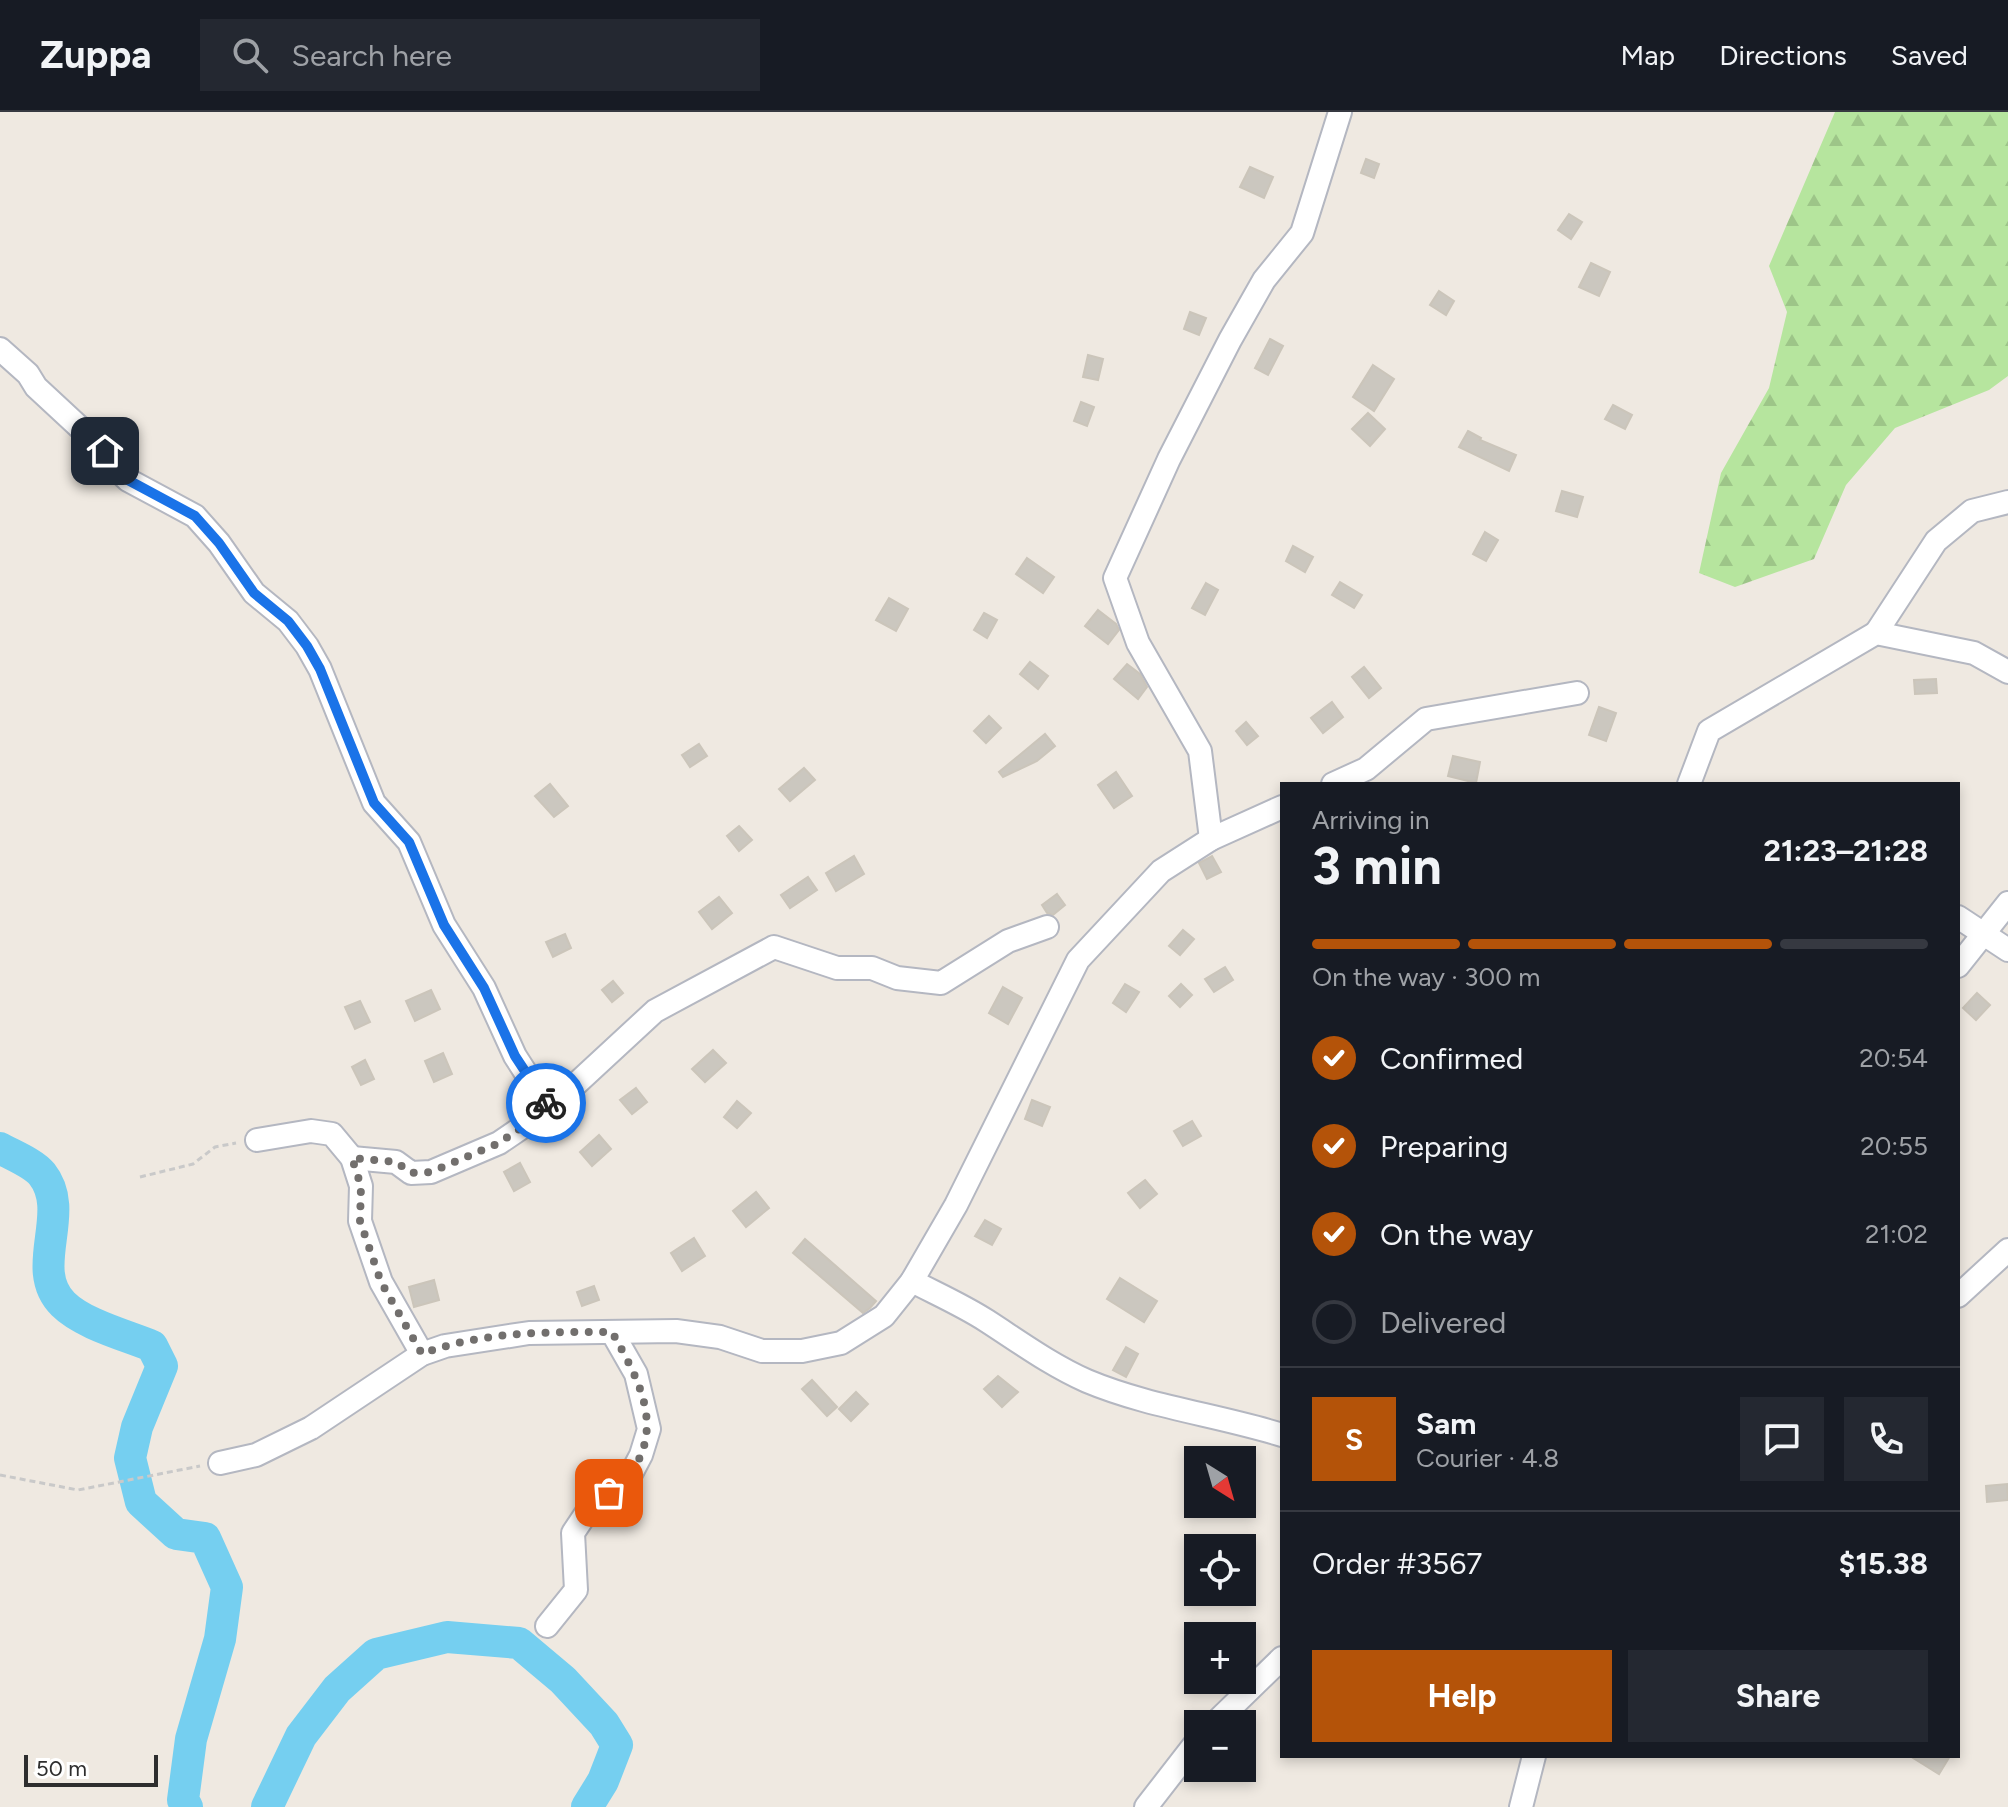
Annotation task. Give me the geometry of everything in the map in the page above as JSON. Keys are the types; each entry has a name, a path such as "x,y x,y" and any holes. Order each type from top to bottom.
{"street":[{"path":"1211,839 1200,751 1138,643 1115,578 1169,459 1230,340 1264,280 1302,233 1340,112"},
{"path":"0,349 105,451 111,464 128,480 195,516 219,543 254,593 288,621 307,646 320,669 374,803 409,842 444,925 484,988 515,1056 549,1109"},
{"path":"1690,782 1709,731 1876,633 1936,541 1972,511 2008,502"},
{"path":"1876,633 1974,653 2008,672"},
{"path":"1337,782 1366,769 1426,719 1577,693"},
{"path":"211,1464 256,1455 311,1428 422,1354 445,1346 529,1333 676,1331 720,1337 762,1351 802,1351 841,1343 884,1316 912,1281 956,1205 1078,960 1161,871 1211,839 1280,808"},
{"path":"1960,964 2008,903"},
{"path":"1960,918 2008,950"},
{"path":"352,1158 396,1162 411,1173 431,1172 499,1143 549,1109 655,1011 774,947 837,968 872,968 897,978 941,983 1008,941 1047,927"},
{"path":"257,1140 311,1131 332,1134 352,1158 361,1186 360,1221 381,1282 422,1354"},
{"path":"1960,1294 2008,1250"},
{"path":"912,1281 985,1319 1047,1362 1090,1382 1151,1402 1245,1423 1280,1434"},
{"path":"547,1626 576,1590 573,1533 587,1512 631,1474 649,1429 636,1374 612,1332"},
{"path":"1228,1710 1280,1660"},
{"path":"1146,1807 1184,1758"},
{"path":"1521,1807 1533,1758"}],"path":[{"path":"140,1177 193,1164 215,1147 257,1140"},
{"path":"0,1475 78,1490 211,1464"}],"green space":[{"path":"1835,112 2008,112 2008,376 1989,390 1895,428 1846,485 1814,559 1735,587 1699,573 1721,473 1769,388 1787,312 1769,266"}],"building":[{"path":"1366,159 1379,164 1374,178 1361,173"},
{"path":"1250,167 1273,177 1264,198 1240,187"},
{"path":"1569,214 1582,222 1571,239 1558,230"},
{"path":"1591,263 1610,272 1599,296 1579,287"},
{"path":"1439,291 1454,301 1446,315 1430,305"},
{"path":"1190,312 1206,318 1199,335 1184,329"},
{"path":"1270,339 1283,346 1268,375 1255,368"},
{"path":"1088,355 1103,359 1098,380 1083,377"},
{"path":"1373,365 1394,379 1374,411 1353,397"},
{"path":"1081,402 1094,407 1087,426 1074,421"},
{"path":"1613,405 1632,415 1625,429 1605,419"},
{"path":"1368,413 1385,429 1370,446 1352,429"},
{"path":"1468,431 1480,440 1516,455 1509,471 1459,447"},
{"path":"1562,491 1583,497 1577,517 1556,511"},
{"path":"1485,532 1498,540 1486,561 1473,554"},
{"path":"1293,546 1313,557 1305,572 1286,561"},
{"path":"1027,558 1054,577 1043,593 1016,574"},
{"path":"1340,582 1362,595 1354,608 1332,595"},
{"path":"1206,583 1218,590 1205,615 1192,608"},
{"path":"889,598 908,609 896,631 876,620"},
{"path":"1098,610 1119,630 1108,644 1085,626"},
{"path":"984,613 997,620 987,638 974,630"},
{"path":"1030,662 1048,676 1038,689 1020,674"},
{"path":"1127,664 1140,674 1147,687 1138,699 1114,679"},
{"path":"1364,667 1381,688 1369,698 1352,677"},
{"path":"1936,679 1937,693 1915,694 1914,680"},
{"path":"1332,702 1343,717 1323,733 1311,718"},
{"path":"1599,707 1616,713 1606,741 1589,735"},
{"path":"989,716 1001,728 986,743 974,731"},
{"path":"1246,722 1258,736 1247,745 1236,731"},
{"path":"1045,734 1055,746 1037,761 1003,777 999,772"},
{"path":"699,744 707,756 690,767 682,755"},
{"path":"1453,756 1480,762 1476,782 1448,776"},
{"path":"804,768 815,780 790,801 779,789"},
{"path":"1116,772 1132,796 1114,808 1098,785"},
{"path":"550,784 568,806 554,817 535,796"},
{"path":"739,826 752,840 739,851 727,836"},
{"path":"854,856 864,874 836,891 826,873"},
{"path":"1212,856 1221,872 1207,879 1199,863"},
{"path":"808,877 817,890 790,908 781,895"},
{"path":"1057,894 1065,905 1053,915 1047,913 1042,905"},
{"path":"719,897 732,913 712,929 699,912"},
{"path":"1183,930 1194,939 1180,955 1169,946"},
{"path":"565,934 571,948 553,957 546,942"},
{"path":"1225,967 1233,980 1214,992 1205,979"},
{"path":"613,981 623,993 612,1002 602,990"},
{"path":"1125,984 1139,992 1126,1012 1113,1003"},
{"path":"1181,984 1192,995 1180,1007 1169,996"},
{"path":"1003,987 1022,998 1008,1024 989,1013"},
{"path":"431,990 440,1009 415,1021 406,1001"},
{"path":"1977,993 1990,1005 1976,1020 1963,1008"},
{"path":"360,1001 370,1022 355,1029 345,1007"},
{"path":"713,1050 726,1063 705,1082 692,1069"},
{"path":"443,1053 452,1074 434,1082 425,1061"},
{"path":"365,1060 374,1079 361,1085 352,1067"},
{"path":"636,1088 647,1102 632,1114 620,1100"},
{"path":"1032,1100 1050,1107 1042,1126 1025,1119"},
{"path":"737,1101 751,1113 737,1128 724,1117"},
{"path":"1192,1121 1201,1136 1183,1146 1174,1131"},
{"path":"599,1135 611,1149 592,1166 580,1152"},
{"path":"520,1163 530,1182 514,1191 504,1172"},
{"path":"1145,1180 1157,1194 1140,1208 1128,1193"},
{"path":"756,1192 769,1208 746,1227 733,1211"},
{"path":"985,1220 1001,1229 992,1245 975,1236"},
{"path":"694,1238 705,1256 682,1271 671,1253"},
{"path":"805,1239 876,1301 870,1308 863,1313 793,1253"},
{"path":"1120,1278 1157,1301 1144,1322 1107,1299"},
{"path":"434,1280 439,1300 414,1307 409,1287"},
{"path":"594,1286 599,1300 582,1306 577,1292"},
{"path":"1126,1347 1138,1354 1126,1377 1113,1370"},
{"path":"998,1376 1018,1392 1002,1407 984,1389"},
{"path":"812,1380 837,1407 827,1416 802,1389"},
{"path":"856,1392 868,1404 851,1421 839,1409"},
{"path":"2007,1484 2008,1500 1987,1502 1986,1486"},
{"path":"1913,1758 1949,1758 1939,1774"}],"waterway":[{"path":"0,1148 38,1170 50,1189 53,1223 49,1274 53,1290 63,1304 93,1323 152,1346 162,1366 137,1427 130,1458 141,1502 176,1534 205,1538 227,1587 220,1639 191,1739 183,1800 187,1807"},
{"path":"267,1807 301,1736 337,1689 376,1654 447,1637 519,1643 563,1680 604,1724 617,1745 603,1781 587,1807"}],"way so far":[{"path":"546,1103 549,1109 499,1143 431,1172 411,1173 396,1162 352,1158 361,1186 360,1221 381,1282 422,1354 445,1346 529,1333 612,1332 636,1374 649,1429 631,1474 609,1493"}],"route":[{"path":"105,451 111,464 128,480 195,516 219,543 254,593 288,621 307,646 320,669 374,803 409,842 444,925 484,988 515,1056 546,1103"}]}
